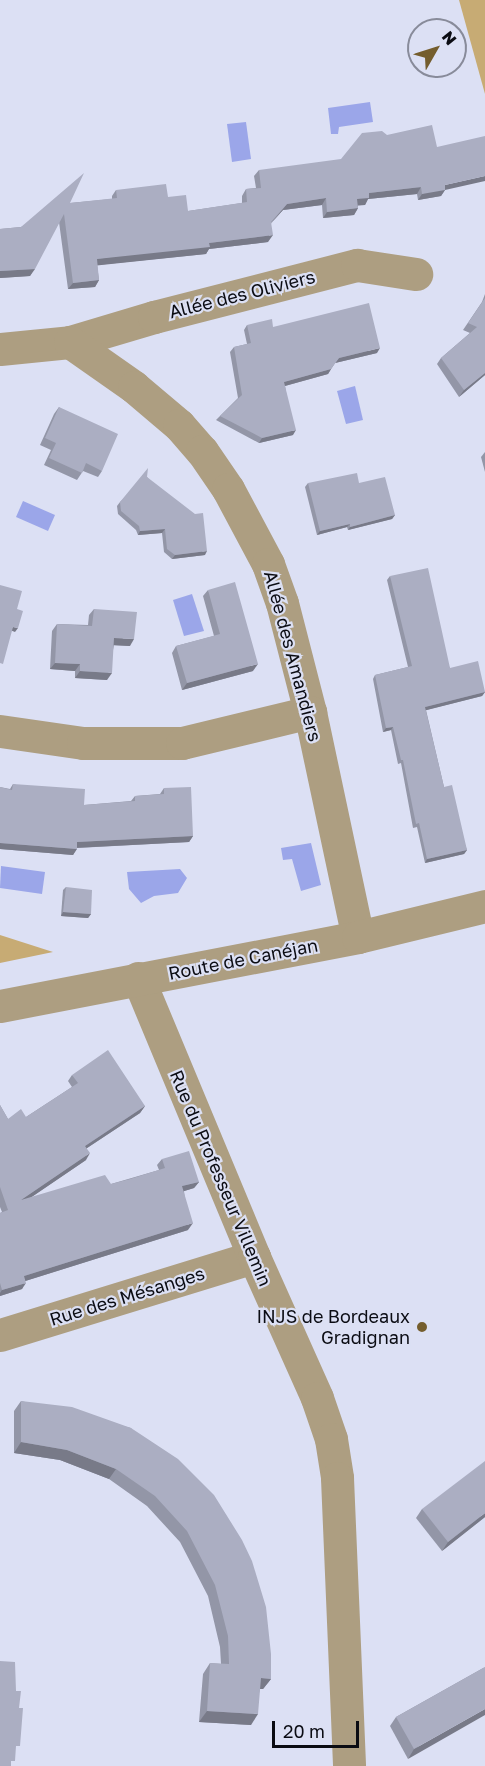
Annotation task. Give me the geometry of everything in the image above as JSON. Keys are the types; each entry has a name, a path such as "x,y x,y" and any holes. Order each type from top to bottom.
{"street":[{"name":"Allée des Oliviers","path":"70,342 154,317 357,265 416,274"},
{"path":"0,349 70,342"},
{"name":"Allée des Amandiers","path":"70,342 134,387 179,425 202,451 228,489 268,564 282,603 310,712 358,937"},
{"path":"0,731 83,743 182,743 310,712"},
{"name":"Route de Canéjan","path":"0,1006 358,937 485,906"},
{"name":"Rue du Professeur Villemin","path":"138,978 254,1257 317,1398 331,1439 337,1478 349,1766"},
{"name":"Rue des Mésanges","path":"0,1335 254,1257"}],"shaded area":[{"path":"459,0 485,0 485,94 467,29 467,18 464,18"},
{"path":"0,935 53,952 0,963"}],"water":[{"path":"370,102 373,122 339,127 338,134 331,134 328,108"},
{"path":"246,122 251,159 232,162 227,124"},
{"path":"355,386 363,420 346,424 337,391"},
{"path":"23,501 55,515 48,531 16,517"},
{"path":"192,594 204,631 184,636 173,600"},
{"path":"311,843 321,885 301,891 292,859 283,860 281,848"},
{"path":"1,866 45,872 42,894 0,888"},
{"path":"180,869 187,878 178,893 154,896 141,903 129,889 127,872"}],"building":[{"path":"432,125 437,147 485,136 485,176 445,185 445,190 422,194 421,187 369,193 369,198 357,199 358,208 327,212 326,198 287,204 271,222 273,235 209,243 210,247 97,259 99,280 73,283 64,214 35,269 0,271 0,229 21,227 84,173 70,203 117,198 116,190 166,184 168,197 186,195 188,211 247,202 246,189 261,188 259,170 341,159 362,133 382,131 387,135"},
{"path":"485,298 485,373 464,390 441,358 477,327 468,323"},
{"path":"369,303 380,348 339,358 331,369 284,382 296,430 262,438 220,416 242,395 234,347 251,343 247,325 272,319 273,327"},
{"path":"59,407 118,434 102,471 86,463 82,473 49,458 56,443 45,438"},
{"path":"148,468 147,477 195,514 203,513 207,551 175,555 167,549 165,529 140,531 139,526 121,511 120,502"},
{"path":"357,473 359,483 385,477 395,515 350,527 350,524 320,531 308,483"},
{"path":"428,568 450,668 478,661 485,692 425,707 444,787 452,785 467,850 427,859 419,823 416,824 403,760 401,760 393,727 386,728 375,675 412,666 390,576"},
{"path":"235,582 258,664 187,683 176,646 220,634 208,590"},
{"path":"0,585 22,591 17,609 23,611 18,628 13,627 3,664 0,663"},
{"path":"94,609 137,612 134,639 114,638 112,673 80,671 80,664 55,663 57,624 92,626"},
{"path":"13,784 85,789 84,805 135,801 135,796 164,794 164,788 191,787 193,836 77,842 77,849 0,843 0,787 12,790"},
{"path":"66,887 92,890 91,914 63,912"},
{"path":"108,1050 145,1106 85,1146 90,1153 21,1200 105,1175 111,1184 130,1179 165,1168 162,1159 189,1151 199,1182 182,1186 193,1223 24,1276 26,1283 2,1290 0,1283 0,1213 8,1210 0,1187 0,1105 8,1119 21,1109 26,1117 78,1083 72,1075"},
{"path":"21,1401 72,1407 131,1428 178,1459 214,1495 242,1540 252,1561 266,1607 271,1679 261,1678 258,1714 207,1711 210,1663 229,1664 228,1636 215,1585 187,1531 155,1496 116,1469 67,1450 21,1442"},
{"path":"485,1461 485,1513 448,1542 422,1509"},
{"path":"0,1661 15,1662 16,1691 21,1691 19,1708 23,1708 20,1746 16,1746 15,1761 11,1761 11,1766 0,1766"},
{"path":"485,1667 485,1709 414,1749 396,1717"}],"place":[{"name":"INJS de Bordeaux Gradignan","path":"422,1327"}]}
